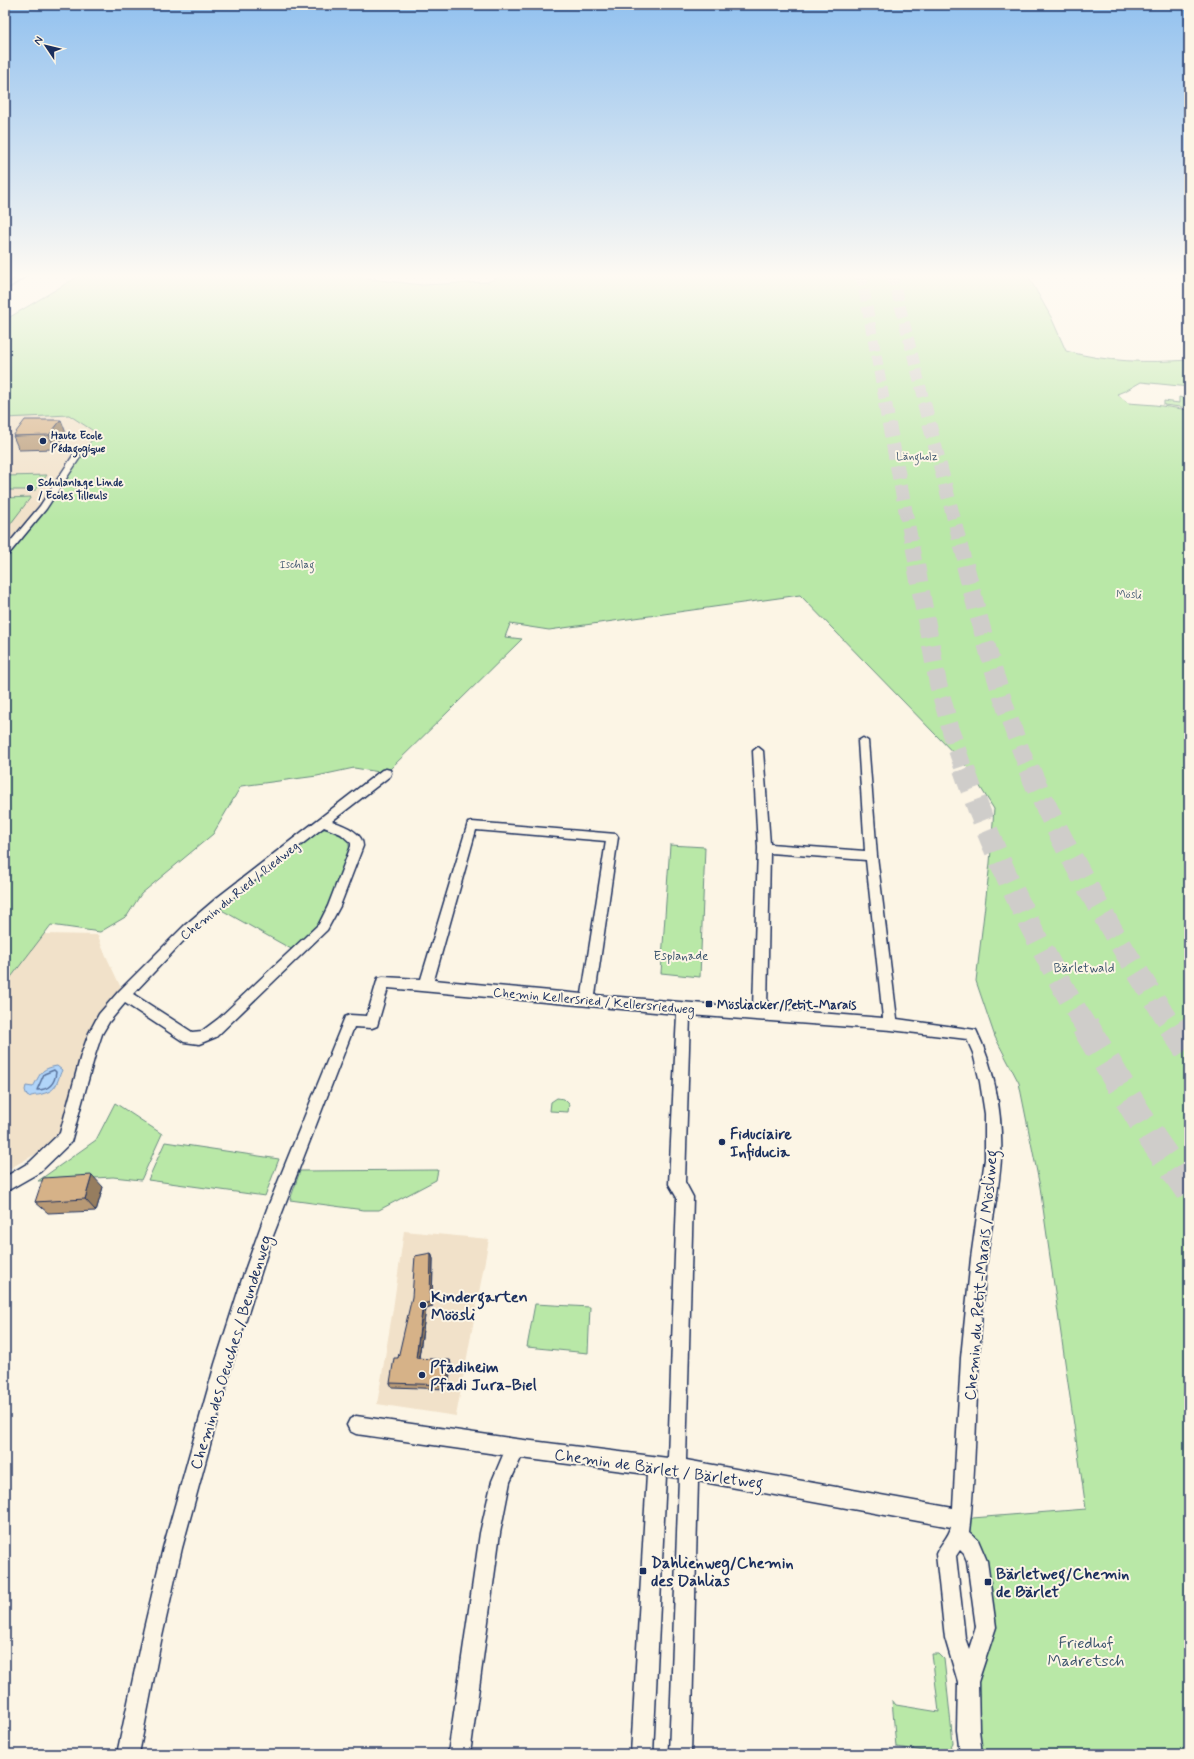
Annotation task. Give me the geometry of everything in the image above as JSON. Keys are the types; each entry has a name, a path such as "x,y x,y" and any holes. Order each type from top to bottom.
{"street":[{"path":"5,553 43,507 77,456"},
{"path":"863,742 871,856 891,1024"},
{"path":"758,751 764,848 760,1014"},
{"name":"Chemin du Ried / Riedweg","path":"9,1182 34,1167 66,1137 88,1055 96,1033 104,1018 124,995 188,929 222,900 386,773"},
{"path":"124,995 189,1038 198,1040 206,1037 324,927 331,913 357,846 356,842 345,831 324,822"},
{"path":"426,985 472,826 612,837 588,1000"},
{"path":"764,848 871,856"},
{"name":"Chemin Kellersried / Kellersriedweg","path":"384,982 683,1009 891,1024 971,1034"},
{"name":"Chemin des Oeuches / Beundenweg","path":"128,1754 151,1640 180,1520 209,1414 252,1273 277,1201 350,1021 372,1022 384,982"},
{"path":"680,1754 685,1197 677,1184 684,1025 683,1009"},
{"name":"Chemin du Petit-Marais / Mösliweg","path":"959,1528 964,1497 970,1358 979,1258 993,1160 992,1114 987,1082 980,1053 971,1034"},
{"name":"Chemin de Bärlet / Bärletweg","path":"356,1425 516,1448 683,1469 959,1528"},
{"path":"458,1754 491,1526 501,1480 516,1448"},
{"path":"642,1754 657,1466"},
{"path":"959,1528 946,1554 955,1638 968,1682 968,1730 971,1754"},
{"path":"959,1528 977,1560 986,1627 968,1682"}],"shaded area":[{"name":"Schulanlage Linde / Ecoles Tilleuls","path":"69,415 98,434 77,456 43,507 5,553 5,418"},
{"path":"43,934 98,935 122,990 88,1032 59,1135 34,1160 36,1154 5,1171 5,985"},
{"path":"404,1231 489,1239 456,1416 377,1404"}],"green space":[{"path":"5,356 1089,356 1127,361 1189,360 1189,387 1141,382 1117,394 1128,403 1189,410 1189,1754 971,1754 968,1730 986,1627 960,1519 1086,1509 1040,1187 1019,1083 995,1037 976,981 990,863 994,809 969,769 800,595 549,630 510,624 505,637 522,639 386,773 354,768 317,776 241,786 213,834 141,894 127,916 100,932 51,925 5,985 5,553 43,507 77,456 98,434 69,415 5,418"},
{"path":"1179,397 1189,400 1189,408 1164,405 1164,401 1179,403"},
{"path":"47,475 36,490 5,490 5,476"},
{"path":"31,497 5,531 5,498"},
{"path":"330,829 348,840 350,851 327,912 319,925 293,950 218,908 318,830"},
{"name":"Esplanade","path":"670,845 705,847 700,977 661,973"},
{"path":"557,1098 564,1099 569,1104 568,1112 550,1111 551,1102"},
{"path":"115,1103 162,1134 141,1180 113,1177 38,1181 96,1140"},
{"path":"165,1142 279,1159 265,1196 148,1180"},
{"path":"438,1170 436,1180 379,1210 364,1210 290,1200 300,1171"},
{"path":"535,1304 590,1307 588,1353 527,1347"},
{"path":"932,1654 939,1654 944,1659 953,1743 946,1754 896,1747 892,1700 896,1705 939,1712"}],"water":[{"path":"57,1066 62,1070 54,1088 40,1095 27,1096 25,1090 26,1086 33,1087 44,1070"}],"building":[{"path":"25,420 61,420 49,435 13,436"},
{"path":"92,1175 85,1199 35,1202 43,1178"},
{"path":"431,1253 430,1302 423,1304 416,1358 450,1360 446,1385 390,1383 394,1358 398,1358 412,1297 415,1256"}],"tunnel":[{"path":"876,356 885,404"},
{"path":"913,356 925,404"},
{"path":"885,403 916,566"},
{"path":"924,403 966,566"},
{"path":"916,565 938,684 953,738 964,770"},
{"path":"965,565 1001,694 1029,770"},
{"path":"964,769 989,836 1018,901 1051,965 1086,1027"},
{"path":"1029,769 1059,833 1092,896 1173,1027"},
{"path":"1085,1026 1152,1138 1189,1191"},
{"path":"1172,1026 1189,1051"}],"place":[{"name":"Haute Ecole Pédagogique","path":"43,441"},
{"name":"Schulanlage Linde / Ecoles Tilleuls","path":"30,488"},
{"name":"Mösliacker/Petit-Marais","path":"709,1004"},
{"name":"Fiduciaire Infiducia","path":"722,1142"},
{"name":"Kindergarten Möösli","path":"423,1305"},
{"name":"Pfadiheim Pfadi Jura-Biel","path":"422,1375"},
{"name":"Dahlienweg/Chemin des Dahlias","path":"643,1571"},
{"name":"Bärletweg/Chemin de Bärlet","path":"988,1582"}],"park label":[{"name":"Längholz","path":"917,456"},
{"name":"Ischlag","path":"297,564"},
{"name":"Mösli","path":"1129,594"},
{"name":"Bärletwald","path":"1084,967"},
{"name":"Friedhof Madretsch","path":"1086,1651"}]}
